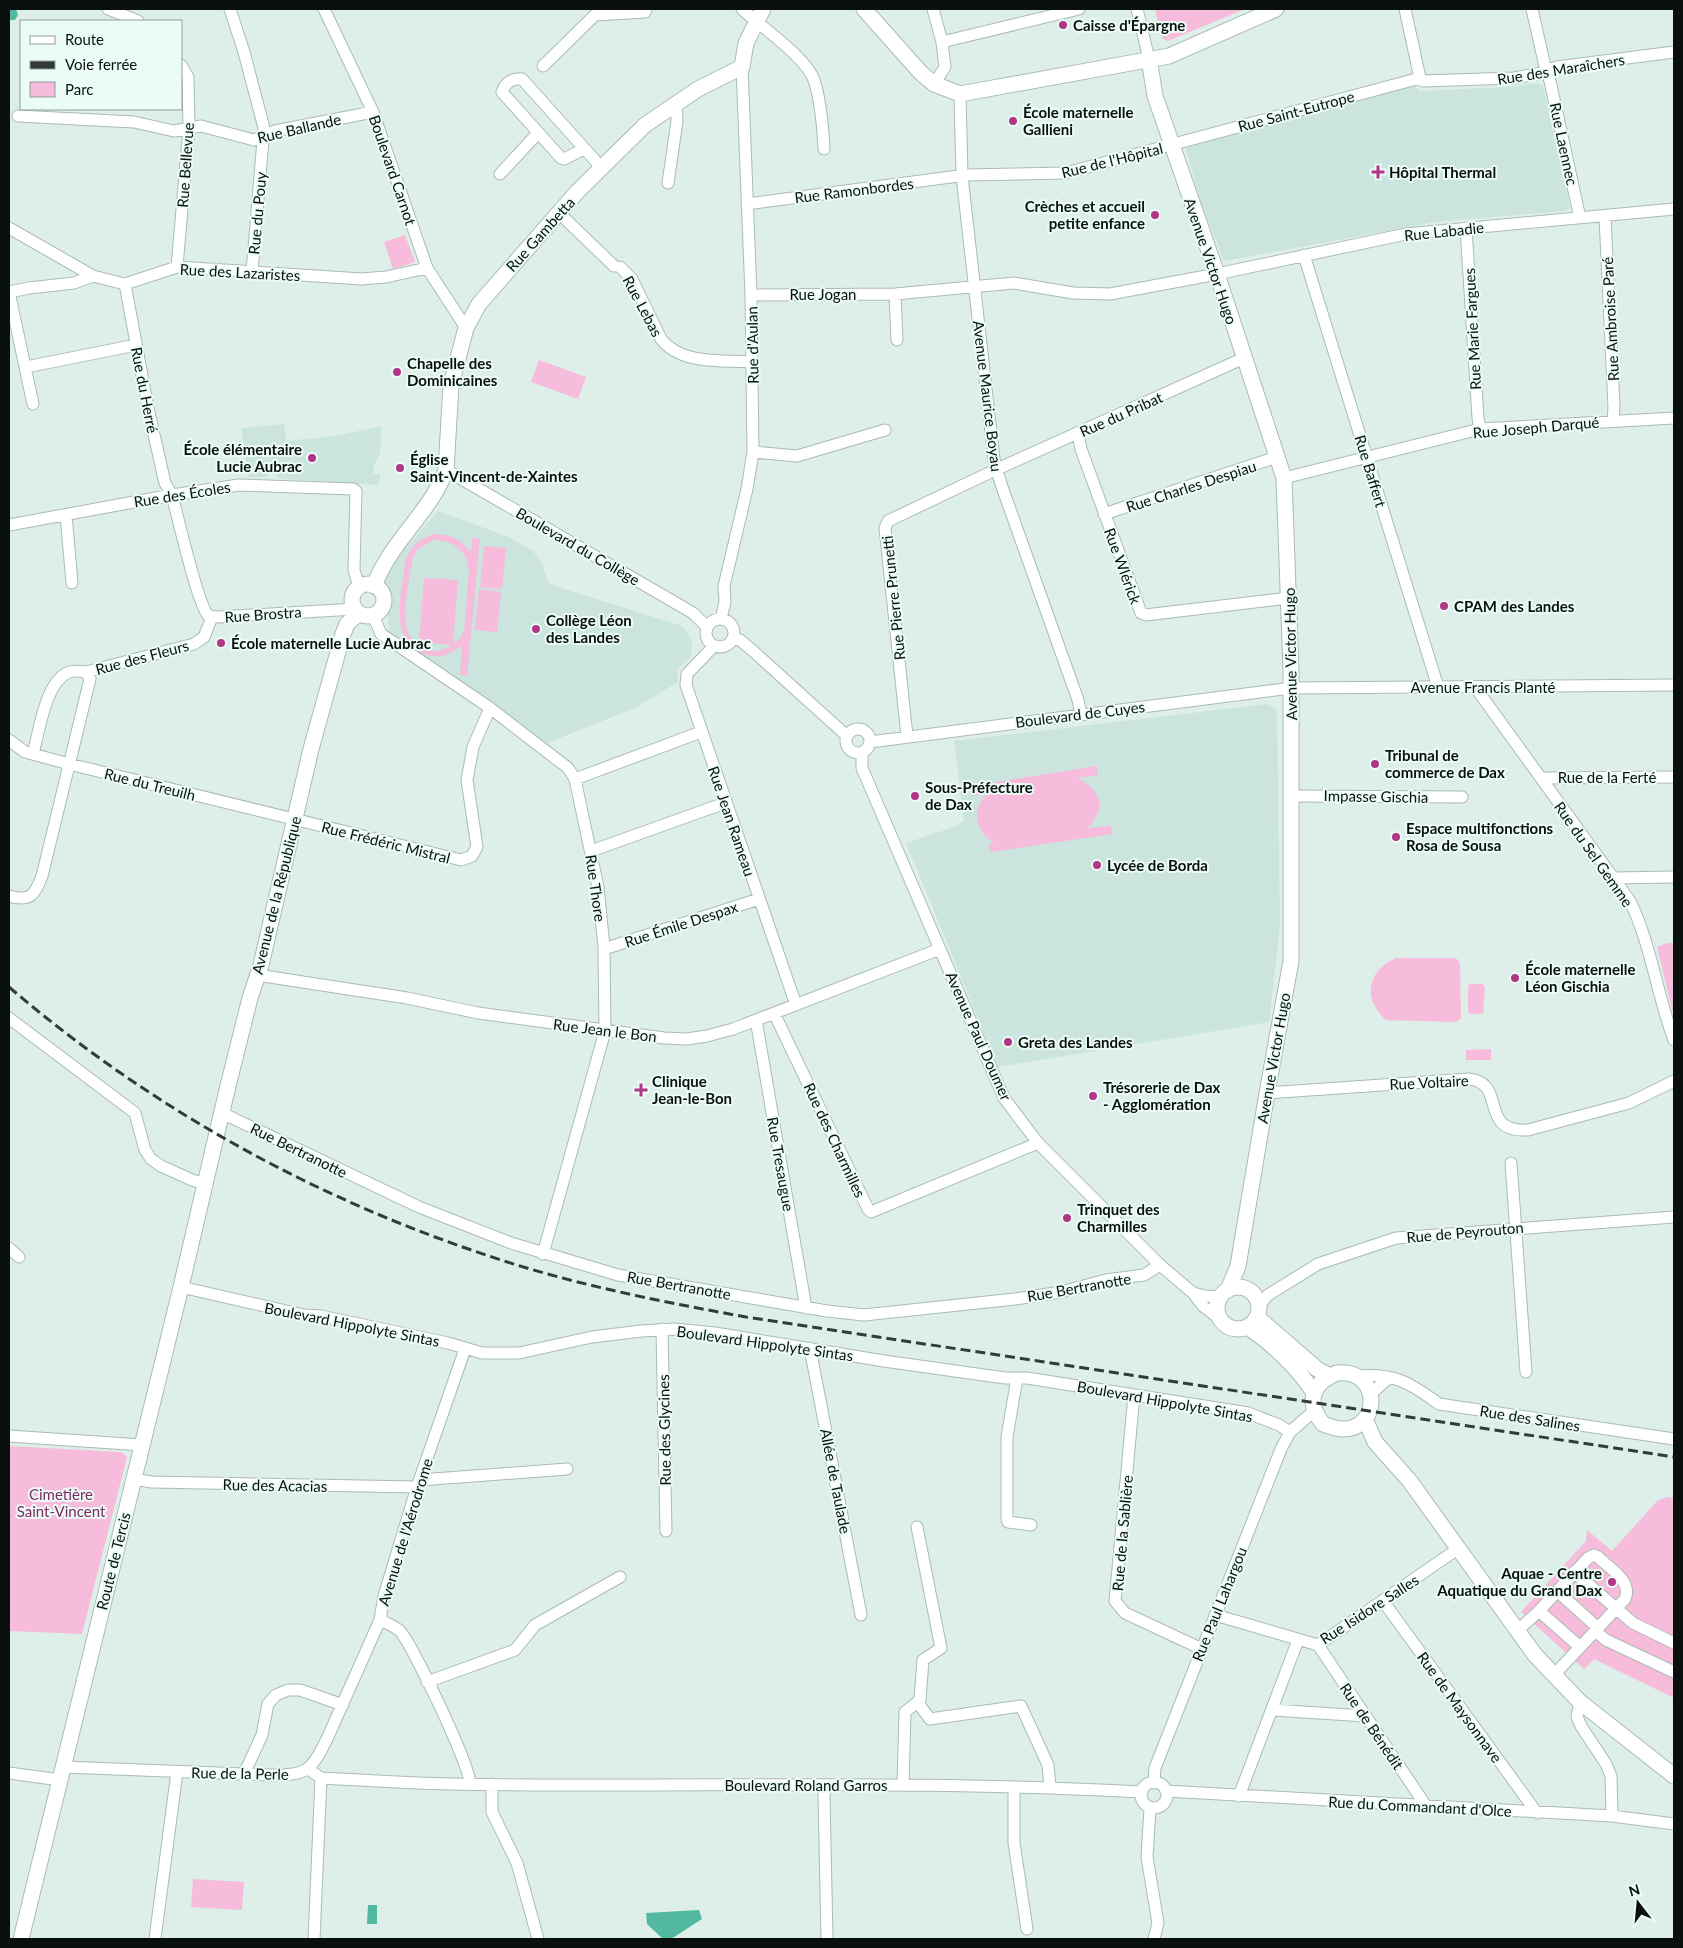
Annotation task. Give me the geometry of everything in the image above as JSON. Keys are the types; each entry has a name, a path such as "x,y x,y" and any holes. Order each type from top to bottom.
{"main road":[{"path":"742,67 746,43 760,16 769,9"},
{"path":"864,9 921,73 934,84 960,94 1169,56 1276,9"},
{"name":"Avenue Victor Hugo","path":"1149,59 1153,90 1217,274 1284,478 1291,688 1291,961 1238,1266 1224,1293"},
{"name":"Rue Gambetta","path":"446,470 451,385 466,328 479,304 601,167 645,125 676,103 742,67"},
{"path":"374,586 383,565 434,494 446,470"},
{"path":"366,584 374,586 382,593 384,598 381,608 363,612 352,600 355,590 366,584"},
{"name":"Avenue de la République","path":"205,1184 296,820 311,749 342,634 347,624 363,612"},
{"name":"Route de Tercis","path":"21,1939 205,1184"},
{"path":"1238,1266 1255,1305 1256,1332 1301,1375 1314,1394"},
{"path":"1255,1305 1232,1328 1221,1320 1216,1306 1224,1293 1236,1286 1255,1305 1317,1369 1330,1376"},
{"path":"1344,1372 1357,1376 1363,1381 1371,1394 1370,1406 1365,1419 1356,1426 1342,1429 1323,1424 1314,1411 1314,1394 1321,1382 1330,1376 1344,1372"},
{"path":"1365,1419 1375,1442 1409,1480 1535,1655 1580,1702 1674,1776"},
{"path":"1350,1428 1375,1442"}],"street":[{"path":"108,9 136,20"},
{"name":"Rue du Pouy","path":"230,9 244,52 264,128 252,272"},
{"name":"Boulevard Carnot","path":"324,9 373,112 427,268 466,328"},
{"path":"543,66 595,15 645,12 646,9"},
{"path":"742,9 760,16 800,58 814,78 823,130 824,149"},
{"path":"933,9 942,42 945,67 934,84"},
{"path":"942,42 1079,9"},
{"path":"1137,9 1149,59"},
{"path":"1405,9 1420,78"},
{"name":"Rue Laennec","path":"1532,9 1580,218"},
{"name":"Rue des Maraîchers","path":"1420,78 1423,81 1514,78 1557,67 1674,52"},
{"name":"Rue Bellevue","path":"177,267 189,128 188,77 182,67"},
{"name":"Rue d'Aulan","path":"721,619 726,602 724,586 747,489 753,452 751,295 742,67"},
{"name":"Rue Saint-Eutrope","path":"1172,146 1184,141 1420,78"},
{"path":"584,149 564,159 560,158 502,92 503,87 512,80 522,79 601,167"},
{"name":"Avenue Maurice Boyau","path":"960,94 962,176 997,470 1078,700 1081,714"},
{"path":"668,183 677,121 676,103"},
{"name":"Rue Ballande","path":"18,116 134,122 174,131 201,126 254,140 285,128 373,112"},
{"path":"500,174 538,133"},
{"name":"Rue de l'Hôpital","path":"962,176 1060,174 1172,146"},
{"name":"Rue Ramonbordes","path":"747,204 962,176"},
{"name":"Rue Labadie","path":"975,287 1014,283 1073,293 1110,294 1217,274 1406,234 1605,217 1674,209"},
{"name":"Rue Lebas","path":"559,213 632,279 660,339 666,347 692,358 752,362"},
{"name":"Rue Ambroise Paré","path":"1605,217 1614,407 1613,421"},
{"path":"9,228 93,276 124,284"},
{"name":"Rue Marie Fargues","path":"1466,228 1480,429"},
{"name":"Rue Baffert","path":"1304,255 1438,687"},
{"name":"Rue des Lazaristes","path":"124,284 177,267 362,279 386,277 427,268"},
{"path":"33,404 9,292 74,283 93,276"},
{"name":"Rue du Herré","path":"124,284 165,483 172,495"},
{"name":"Rue Jogan","path":"751,295 895,294 975,287"},
{"path":"895,294 897,340"},
{"path":"26,367 136,345"},
{"name":"Rue du Pribat","path":"997,470 1244,358"},
{"name":"Rue Joseph Darqué","path":"1284,478 1480,429 1674,418"},
{"path":"753,452 797,456 885,430"},
{"name":"Rue Wlérick","path":"1078,434 1104,514 1141,612 1146,615 1289,598"},
{"name":"Rue Charles Despiau","path":"1104,514 1277,458"},
{"name":"Boulevard du Collège","path":"446,470 692,613 707,627"},
{"name":"Rue Pierre Prunetti","path":"907,736 886,524 891,519 997,470"},
{"name":"Rue des Écoles","path":"9,525 172,495 239,485 353,489 356,491 354,570 359,587"},
{"name":"Rue Brostra","path":"172,495 195,580 207,614 212,617 363,612"},
{"path":"66,514 72,584"},
{"name":"Rue Thore","path":"363,612 381,634 490,708 568,768 575,779 598,887 604,947 606,1031 543,1254"},
{"name":"Rue des Fleurs","path":"33,754 48,698 54,685 68,672 78,670 86,672 194,644 204,637 212,617"},
{"path":"721,619 732,626 733,639 727,645 714,646 706,636 707,627 713,621 721,619"},
{"path":"733,639 740,640 753,651 847,736 848,748 854,752 862,752 868,748 870,742 868,734 862,729 853,730 847,736"},
{"name":"Rue Jean Rameau","path":"714,646 687,674 686,685 796,1005"},
{"name":"Rue des Fleurs","path":"9,896 18,898 36,892 42,876 90,680 86,672"},
{"name":"Avenue Francis Planté","path":"1291,688 1674,685"},
{"name":"Rue du Sel Gemme","path":"1475,687 1630,901 1642,930 1663,1010 1674,1040"},
{"name":"Boulevard de Cuyes","path":"870,742 1291,688"},
{"name":"Rue Frédéric Mistral","path":"296,820 461,860 472,856 477,847 467,780 473,747 490,708"},
{"path":"575,779 701,732"},
{"name":"Rue du Treuilh","path":"9,740 25,752 296,820"},
{"name":"Avenue Paul Doumer","path":"862,752 862,768 1004,1098 1038,1144 1160,1265 1193,1293 1203,1306 1221,1320"},
{"name":"Rue de la Ferté","path":"1540,778 1674,777"},
{"name":"Impasse Gischia","path":"1291,796 1462,797"},
{"path":"591,851 726,803"},
{"path":"1613,878 1674,878"},
{"name":"Rue Émile Despax","path":"604,947 610,947 759,898"},
{"name":"Rue Jean le Bon","path":"258,975 408,998 478,1012 606,1031 687,1039 716,1034 756,1020 940,949"},
{"name":"Rue des Charmilles","path":"774,1013 871,1212 1038,1144"},
{"name":"Rue Tresaugue","path":"756,1020 806,1308"},
{"path":"10,1023 135,1113 145,1150 151,1159 161,1166 205,1184"},
{"name":"Rue Voltaire","path":"1267,1093 1469,1079 1478,1080 1488,1090 1500,1122 1505,1127 1515,1131 1528,1130 1629,1103 1674,1081"},
{"name":"Rue Bertranotte","path":"222,1113 419,1207 543,1254 618,1275 806,1308 864,1315 1015,1298 1061,1292 1106,1280 1144,1275 1160,1265"},
{"path":"1510,1162 1526,1372"},
{"name":"Rue de Peyrouton","path":"1255,1305 1318,1264 1396,1238 1674,1217"},
{"path":"9,1248 19,1257"},
{"name":"Boulevard Hippolyte Sintas","path":"181,1287 304,1315 321,1316 448,1343 482,1353 519,1353 592,1337 662,1329 715,1333 1005,1378 1027,1378 1248,1413 1292,1430"},
{"path":"1193,1293 1224,1293"},
{"name":"Rue des Glycines","path":"662,1329 666,1531"},
{"name":"Allée de Taulade","path":"810,1348 861,1615"},
{"name":"Avenue de l'Aérodrome","path":"465,1349 418,1484 384,1596 380,1620 392,1625 400,1632 461,1752 470,1784"},
{"name":"Rue des Salines","path":"1357,1376 1383,1375 1393,1378 1422,1391 1439,1404 1674,1439"},
{"path":"1017,1378 1007,1437 1007,1519 1008,1522 1031,1524"},
{"path":"1371,1394 1380,1384 1393,1378"},
{"name":"Rue de la Sablière","path":"1134,1395 1115,1602 1125,1613 1202,1649"},
{"name":"Rue Paul Lahargou","path":"1154,1783 1155,1768 1281,1449 1292,1430 1314,1411"},
{"path":"1292,1430 1323,1424"},
{"path":"9,1436 142,1445"},
{"name":"Rue des Acacias","path":"133,1479 152,1482 418,1484 567,1469"},
{"path":"903,1785 905,1712 920,1700 923,1660 941,1648 917,1527"},
{"name":"Rue Isidore Salles","path":"1215,1615 1318,1645 1459,1548"},
{"path":"1517,1631 1539,1611 1588,1558 1594,1555 1624,1581 1627,1588 1625,1599 1554,1675"},
{"path":"1574,1572 1632,1623 1674,1643"},
{"path":"427,1682 515,1650 535,1625 620,1577"},
{"path":"1557,1591 1606,1640 1674,1672"},
{"name":"Rue de Maysonnave","path":"1383,1601 1537,1813"},
{"path":"1539,1611 1580,1647"},
{"name":"Rue de la Perle","path":"9,1773 177,1772 292,1775 302,1773 318,1758 380,1620"},
{"path":"1239,1796 1298,1640"},
{"name":"Rue de Bénédit","path":"1318,1645 1426,1806"},
{"path":"244,1774 262,1736 268,1704 276,1695 288,1690 300,1690 343,1705"},
{"path":"917,1702 930,1719 1021,1706 1048,1765 1050,1787"},
{"path":"1580,1702 1577,1717 1609,1770 1612,1816"},
{"path":"1272,1710 1366,1716"},
{"path":"308,1769 321,1778 314,1939"},
{"path":"155,1939 177,1772"},
{"name":"Boulevard Roland Garros","path":"321,1778 470,1784 903,1785 1050,1787 1142,1792"},
{"path":"1154,1783 1161,1785 1166,1791 1164,1803 1158,1807 1150,1808 1144,1803 1142,1792 1146,1786 1154,1783"},
{"path":"492,1784 492,1812 517,1863 538,1939"},
{"path":"827,1785 824,1795 827,1939"},
{"path":"1014,1787 1014,1843 1027,1929"},
{"name":"Rue du Commandant d'Olce","path":"1166,1791 1612,1816 1674,1824"},
{"path":"1150,1808 1147,1857 1158,1923 1154,1939"}],"shaded area":[{"path":"9,9 16,9 18,15 15,20 9,20"},
{"name":"Hôpital Thermal","path":"1538,83 1543,86 1570,207 1566,211 1435,222 1225,261 1222,259 1200,200 1185,145 1414,84 1419,91 1507,87"},
{"name":"École élémentaire Lucie Aubrac","path":"284,424 286,441 335,436 382,426 380,453 374,465 373,474 380,474 379,485 285,479 278,478 275,473 267,473 267,477 249,477 241,428"},
{"name":"Collège Léon des Landes","path":"438,511 509,537 533,551 541,562 549,584 682,626 692,640 691,656 677,670 678,682 635,708 547,743 389,632 384,573"},
{"name":"Lycée de Borda","path":"1268,704 1277,710 1280,926 1269,1022 998,1067 906,843 954,827 964,821 954,741"},
{"path":"368,1905 377,1905 377,1924 367,1924"},
{"path":"699,1910 702,1919 671,1939 663,1939 647,1924 646,1913"}],"green space":[{"path":"1155,9 1245,9 1168,41 1161,36"},
{"path":"405,235 415,262 393,269 384,242"},
{"path":"539,360 586,377 578,399 531,382"},
{"path":"434,534 450,536 463,544 471,552 472,538 480,539 467,676 460,675 462,645 446,655 427,655 414,650 406,641 402,629 400,602 405,562 415,544","holes":["433,540 453,544 462,552 469,571 464,631 461,637 453,644 458,580 424,578 419,642 452,645 443,650 432,651 426,650 411,637 406,627 405,612 413,557 418,549"]},
{"path":"484,546 506,548 502,589 480,587"},
{"path":"479,589 501,592 497,632 475,630"},
{"path":"1097,766 1098,775 1077,778 1092,788 1099,800 1098,814 1087,828 1111,826 1112,834 991,852 989,844 994,842 983,833 977,820 979,806 987,794 972,796 971,786"},
{"path":"1667,943 1674,943 1674,1017 1657,947"},
{"path":"1396,958 1456,958 1460,963 1461,1019 1455,1022 1386,1020 1373,1003 1371,986 1379,970 1386,963"},
{"path":"1470,984 1483,984 1485,987 1483,1014 1470,1014 1468,1012 1468,986"},
{"path":"1491,1049 1491,1060 1466,1060 1466,1050"},
{"name":"Cimetière Saint-Vincent","path":"9,1446 120,1452 127,1457 82,1634 9,1631"},
{"name":"Aquae - Centre Aquatique du Grand Dax","path":"1668,1497 1674,1498 1674,1698 1594,1659 1584,1669 1521,1612 1586,1541 1587,1530 1612,1551 1658,1500"},
{"path":"193,1879 244,1882 242,1910 191,1907"}],"railway":[{"path":"9,987 63,1031 118,1071 176,1109 235,1144 358,1206 421,1232 550,1275 647,1298 746,1317 1674,1457"}],"place":[{"name":"Caisse d'Épargne","path":"1063,25"},
{"name":"École maternelle Gallieni","path":"1013,121"},
{"name":"Hôpital Thermal","path":"1378,172"},
{"name":"Crèches et accueil petite enfance","path":"1155,215"},
{"name":"Chapelle des Dominicaines","path":"397,372"},
{"name":"École élémentaire Lucie Aubrac","path":"312,458"},
{"name":"Église Saint-Vincent-de-Xaintes","path":"400,468"},
{"name":"CPAM des Landes","path":"1444,606"},
{"name":"Collège Léon des Landes","path":"536,629"},
{"name":"École maternelle Lucie Aubrac","path":"221,643"},
{"name":"Tribunal de commerce de Dax","path":"1375,764"},
{"name":"Sous-Préfecture de Dax","path":"915,796"},
{"name":"Espace multifonctions Rosa de Sousa","path":"1396,837"},
{"name":"Lycée de Borda","path":"1097,865"},
{"name":"École maternelle Léon Gischia","path":"1515,978"},
{"name":"Greta des Landes","path":"1008,1042"},
{"name":"Clinique Jean-le-Bon","path":"641,1090"},
{"name":"Trésorerie de Dax - Agglomération","path":"1093,1096"},
{"name":"Trinquet des Charmilles","path":"1067,1218"},
{"name":"Aquae - Centre Aquatique du Grand Dax","path":"1612,1582"}]}
